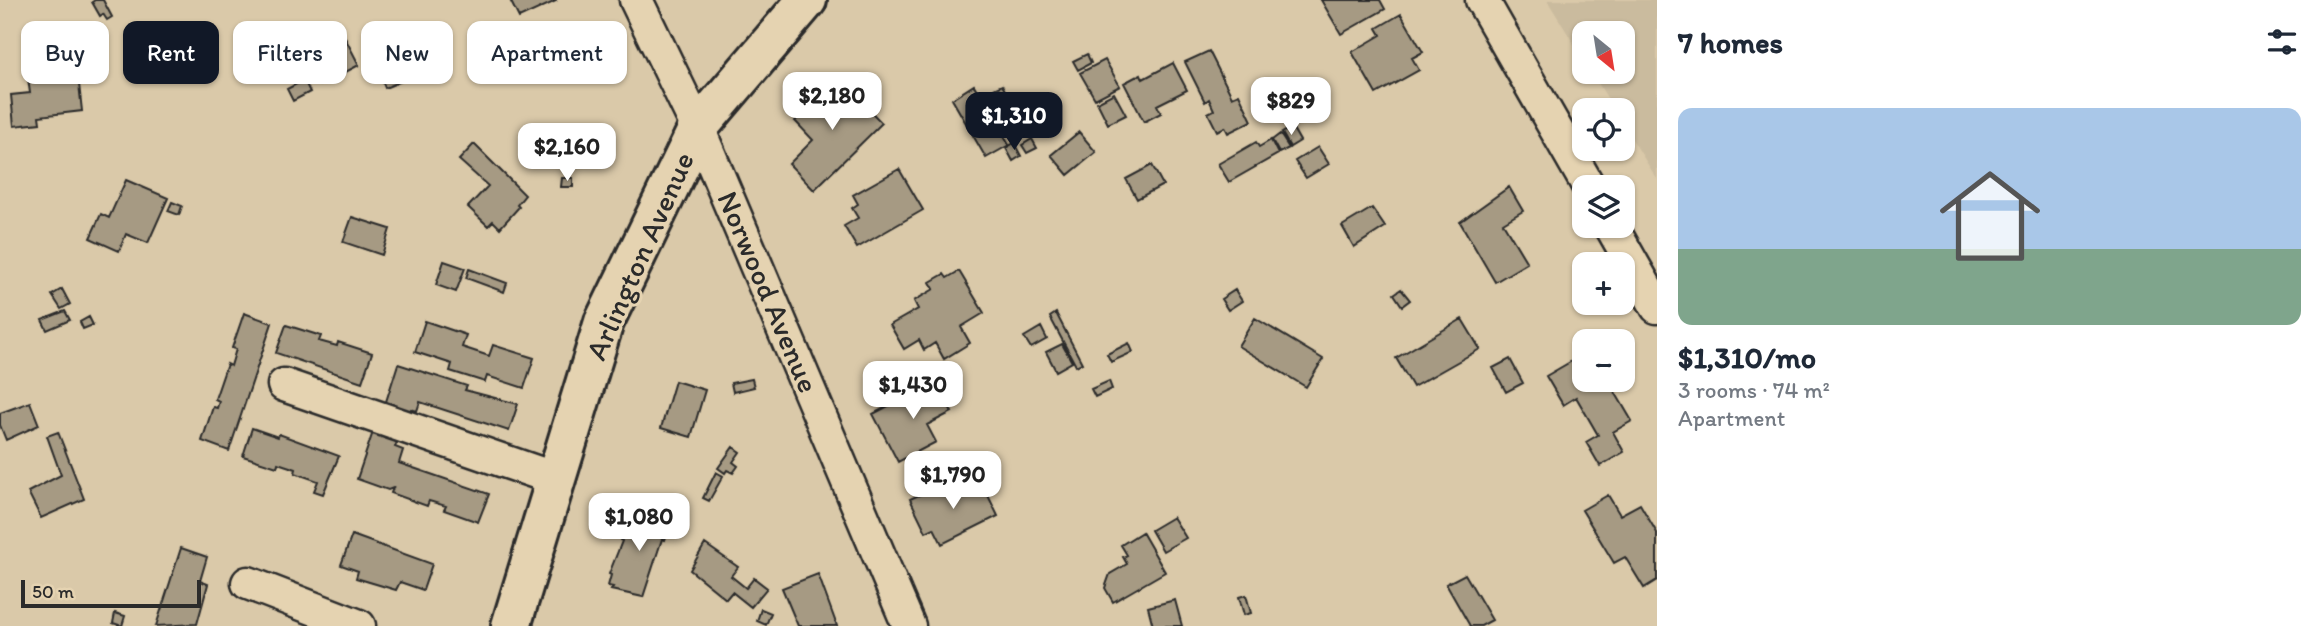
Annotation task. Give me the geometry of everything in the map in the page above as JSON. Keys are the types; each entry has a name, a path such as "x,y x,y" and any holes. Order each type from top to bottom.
{"main road":[{"name":"Arlington Avenue","path":"511,626 604,322 698,128 807,0"}],"street":[{"name":"Norwood Avenue","path":"636,0 698,128 909,626"},
{"path":"1482,0 1582,175"},
{"path":"1618,238 1657,307"},
{"path":"284,385 556,480"},
{"path":"248,583 359,626"}],"shaded area":[{"path":"1547,0 1657,0 1657,179 1635,144 1635,98 1607,98 1599,84 1635,84 1635,21 1572,21 1572,41"}],"building":[{"path":"103,0 112,17 107,20 103,14 100,16 92,2"},
{"path":"510,0 555,0 556,1 519,18"},
{"path":"1321,0 1380,0 1385,9 1341,34"},
{"path":"1401,14 1423,52 1412,58 1419,70 1376,94 1352,52 1381,35 1377,28"},
{"path":"347,42 359,65 347,71"},
{"path":"1209,51 1232,97 1239,94 1252,121 1228,133 1225,127 1217,131 1208,113 1214,110 1209,99 1205,102 1185,62"},
{"path":"1087,54 1091,63 1078,70 1073,61"},
{"path":"1105,60 1120,86 1095,99 1080,73"},
{"path":"1173,63 1187,90 1157,105 1161,113 1144,122 1124,83 1141,74 1143,79"},
{"path":"838,78 882,123 814,190 789,164 813,140 795,121"},
{"path":"29,84 79,84 82,111 39,116 40,123 14,126 11,95 30,93"},
{"path":"296,84 306,84 310,92 293,101 287,89"},
{"path":"974,85 1009,145 986,158 952,99"},
{"path":"1002,85 1024,123 1016,127 994,89"},
{"path":"1114,93 1126,115 1108,124 1097,102"},
{"path":"1292,127 1300,141 1290,147 1282,133"},
{"path":"1079,132 1096,152 1068,175 1051,155"},
{"path":"1280,134 1289,148 1279,153 1272,140"},
{"path":"1032,139 1037,148 1027,153 1022,145"},
{"path":"1271,140 1278,154 1229,182 1218,164 1256,142 1259,147"},
{"path":"1014,143 1021,156 1013,161 1006,148"},
{"path":"474,144 525,195 517,205 519,207 500,228 493,221 488,226 468,207 488,186 459,160"},
{"path":"1318,147 1329,164 1306,178 1295,161"},
{"path":"1152,165 1163,185 1137,199 1126,179"},
{"path":"899,169 923,210 857,248 844,226 858,218 852,208 858,204 853,195"},
{"path":"562,178 573,178 573,187 561,187"},
{"path":"126,180 168,198 148,243 126,234 119,251 90,238 101,214 109,218"},
{"path":"1509,187 1523,211 1503,223 1527,263 1495,282 1460,222"},
{"path":"172,202 182,206 179,215 168,211"},
{"path":"1372,208 1385,227 1354,247 1342,226"},
{"path":"352,217 390,229 382,255 343,242"},
{"path":"444,261 465,268 456,292 436,285"},
{"path":"469,269 507,283 504,292 466,278"},
{"path":"959,271 984,313 961,327 970,343 944,359 935,343 924,350 919,340 904,349 890,325 918,309 914,301 934,289 930,282 944,274 947,278"},
{"path":"62,289 70,304 61,309 52,295"},
{"path":"1401,289 1410,300 1402,306 1394,294"},
{"path":"1235,290 1242,301 1228,310 1221,299"},
{"path":"65,311 70,320 47,330 42,320"},
{"path":"244,313 272,323 229,451 202,441 213,407 217,408 219,401 215,399 227,364 231,366 236,349 232,348"},
{"path":"1056,313 1082,363 1076,366 1050,317"},
{"path":"89,317 93,325 83,329 80,322"},
{"path":"1255,318 1323,359 1306,387 1238,346"},
{"path":"1462,319 1480,349 1413,387 1396,358"},
{"path":"425,321 466,335 462,347 489,356 493,345 534,358 524,388 487,376 485,382 450,371 452,364 415,352"},
{"path":"286,325 321,336 319,341 337,346 338,342 372,353 362,382 276,353"},
{"path":"1041,327 1047,339 1031,348 1024,337"},
{"path":"1129,343 1133,352 1111,362 1107,354"},
{"path":"1062,344 1072,362 1056,371 1046,352"},
{"path":"1510,359 1523,383 1506,392 1493,368"},
{"path":"1572,361 1572,392 1615,392 1632,421 1613,432 1624,452 1600,466 1586,442 1598,435 1576,397 1563,405 1546,376"},
{"path":"398,364 467,386 465,390 518,404 509,431 420,402 417,411 411,409 408,419 383,411"},
{"path":"752,379 754,387 733,392 731,383"},
{"path":"675,381 705,390 691,437 661,428"},
{"path":"936,381 952,412 927,425 936,442 898,462 873,414"},
{"path":"1109,381 1112,389 1095,397 1091,389"},
{"path":"30,402 39,425 6,440 0,425 0,413"},
{"path":"375,426 400,435 395,447 403,450 399,463 489,494 478,522 444,510 446,506 429,501 427,506 391,493 393,488 388,490 357,479"},
{"path":"252,428 278,437 279,434 339,456 323,494 314,491 318,481 295,473 296,469 278,463 277,467 243,456"},
{"path":"58,432 84,499 41,518 28,492 61,475 47,436"},
{"path":"733,447 740,452 733,462 738,466 733,473 727,470 725,473 718,468"},
{"path":"716,472 723,476 709,501 703,498"},
{"path":"950,481 958,498 983,485 998,516 942,544 934,528 926,532 910,499"},
{"path":"1608,495 1620,515 1640,504 1657,533 1657,580 1644,588 1625,557 1614,563 1582,510"},
{"path":"652,504 674,512 643,597 611,590 613,587 608,586 609,574 622,541 621,534 624,534 628,524 644,529"},
{"path":"1173,517 1186,538 1163,551 1151,530"},
{"path":"1142,532 1165,572 1113,602 1105,588 1110,574 1127,564 1123,557 1127,555 1121,545"},
{"path":"352,535 432,564 423,590 400,582 396,590 356,578 358,571 341,565"},
{"path":"705,544 738,567 731,576 746,588 754,578 767,588 751,607 732,592 726,599 690,570"},
{"path":"181,548 207,557 200,581 208,584 197,624 156,626"},
{"path":"818,574 837,626 798,626 782,588"},
{"path":"1465,574 1492,620 1481,626 1470,626 1446,584"},
{"path":"1246,595 1251,613 1244,615 1239,597"},
{"path":"1175,600 1182,626 1153,626 1148,607"},
{"path":"761,609 771,613 766,625 757,621"},
{"path":"115,613 125,616 122,626 113,623"}]}
